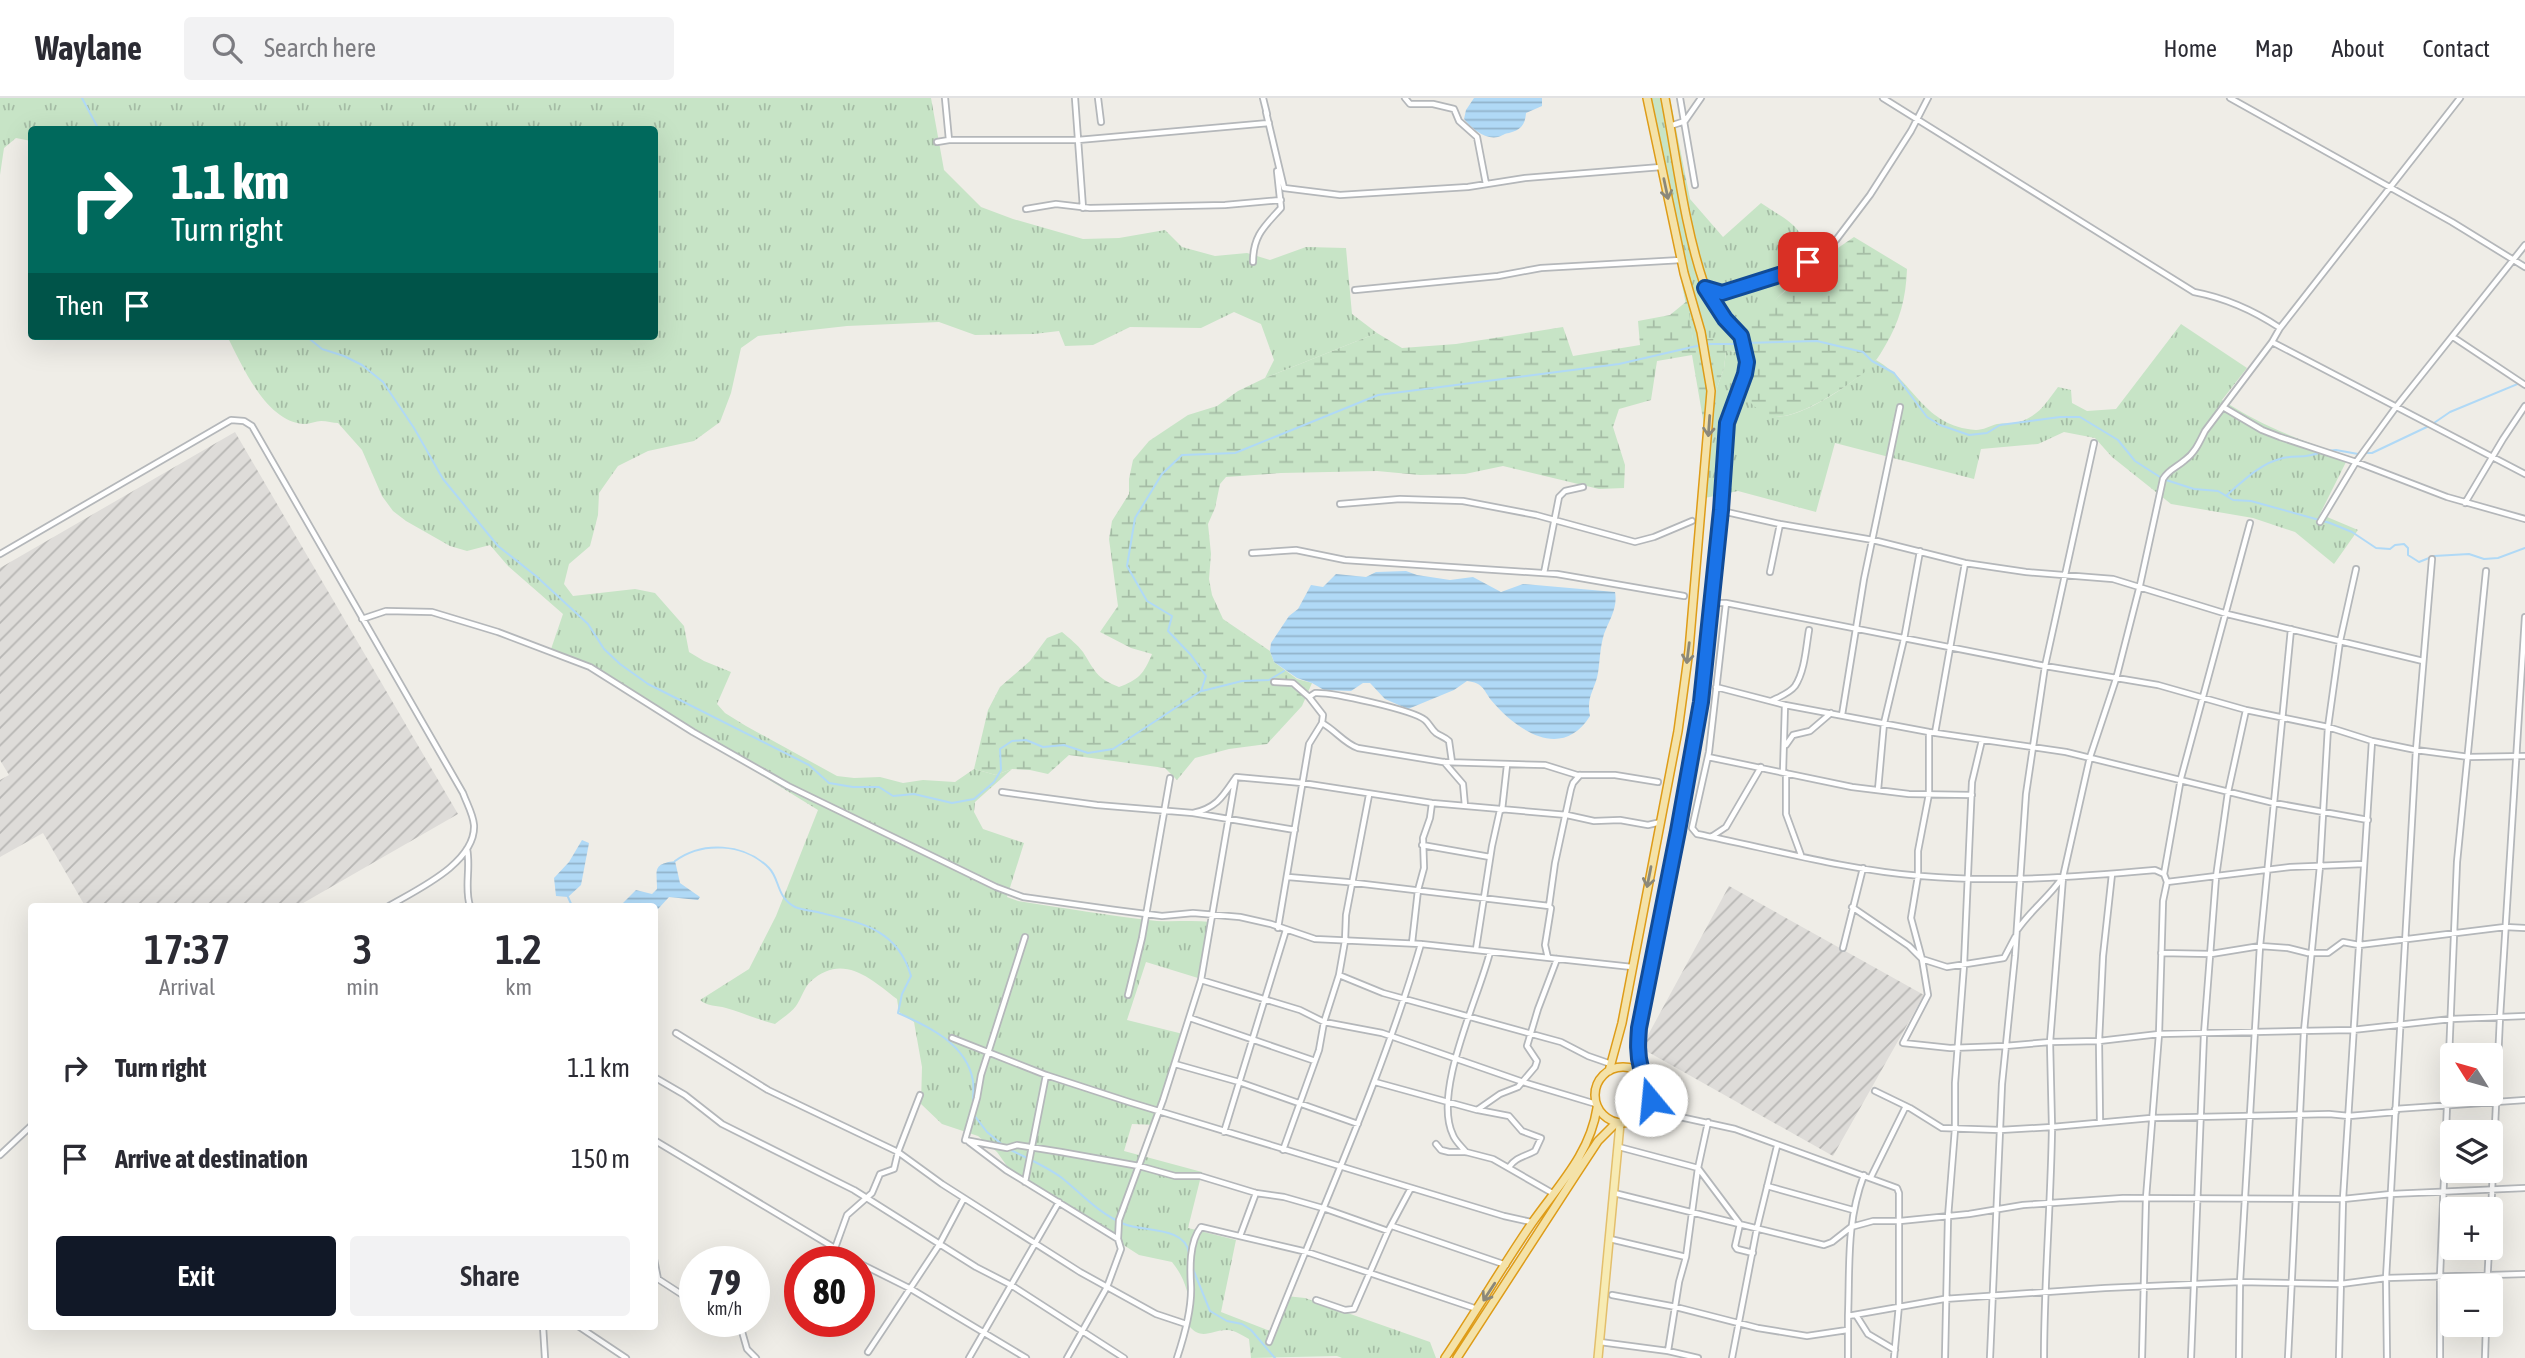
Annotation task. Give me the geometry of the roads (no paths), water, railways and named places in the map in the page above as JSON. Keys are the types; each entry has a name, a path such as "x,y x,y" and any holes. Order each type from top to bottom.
{"highway":[{"path":"1445,1358 1533,1222 1584,1150 1591,1135 1596,1086 1610,1068 1622,1023 1678,731 1690,637 1710,405 1710,376 1647,98"},
{"path":"1457,1358 1598,1141 1618,1123 1638,1119 1647,1110 1651,1094 1638,1053 1639,1028 1701,702 1727,423 1745,374 1746,350 1741,336 1725,319 1705,288 1695,252 1665,98"},
{"path":"1610,1068 1627,1067 1643,1075"},
{"path":"1596,1106 1605,1118 1618,1123"}],"main road":[{"path":"1598,1358 1619,1147 1618,1123"}],"street":[{"path":"945,98 949,140"},
{"path":"1075,98 1083,208"},
{"path":"1098,98 1101,122"},
{"path":"1253,262 1253,246 1260,232 1281,208 1270,123 1263,98"},
{"path":"1405,98 1410,104 1433,104 1454,109 1460,121 1477,137 1486,184"},
{"path":"1680,98 1695,185"},
{"path":"1670,126 1685,121 1701,98"},
{"path":"1883,98 2194,292 2216,296 2254,311 2280,328"},
{"path":"1705,288 1722,293 1792,271 1822,253 1836,240 1870,195 1928,98"},
{"path":"2230,98 2452,222 2525,267"},
{"path":"2044,1358 2044,1292 2051,1200 2049,1042 2063,877 2090,757 2116,679 2140,586 2163,479 2168,470 2186,460 2280,328 2460,98"},
{"path":"1266,112 1284,188 1340,195 1661,167"},
{"path":"937,142 1078,140 1270,123"},
{"path":"1026,209 1056,204 1083,208 1225,205 1280,200"},
{"path":"2320,522 2356,461 2525,245"},
{"path":"1355,290 1498,276 1541,268 1682,260"},
{"path":"2453,337 2525,385"},
{"path":"2272,342 2525,474"},
{"path":"2465,503 2502,439 2525,406"},
{"path":"1842,715 1855,629 1900,407"},
{"path":"2223,407 2262,430 2356,461 2465,503 2525,519"},
{"path":"0,554 217,427 238,419 251,426 463,793 472,815 474,827 467,848 441,875 394,903"},
{"path":"1990,1358 2000,1130 2032,747 2045,666 2094,443"},
{"path":"1544,573 1561,495 1568,490 1583,488"},
{"path":"1340,504 1400,499 1463,501 1509,509 1635,542 1692,521"},
{"path":"1721,510 1780,524 1873,540 1965,563 2113,579 2227,614 2424,661"},
{"path":"2142,1358 2151,1118 2159,1034 2163,901 2167,882 2164,874 2181,778 2250,523"},
{"path":"1770,572 1780,524"},
{"path":"1252,553 1296,550 1345,560 1544,573 1684,596"},
{"path":"1878,790 1884,723 1904,639 1920,551"},
{"path":"2387,1358 2386,1278 2416,750 2432,559"},
{"path":"1965,563 1932,732 1928,794 1918,851 1919,876 1911,918 1928,995 1903,1043 1957,1048 2006,1046 2099,1041 2159,1034 2352,1030 2401,1023 2525,1016"},
{"path":"2288,1358 2304,1031 2320,866 2328,727 2340,641 2356,569"},
{"path":"2450,1043 2457,862 2486,571"},
{"path":"1712,603 1726,603 1950,648 2158,685 2246,710 2328,727 2372,741 2416,750 2469,757 2525,757"},
{"path":"1726,603 1708,757 1692,828 1697,834 1863,868 1919,876 1967,879 2063,877 2155,870 2164,874"},
{"path":"362,619 386,611 432,612 565,656 590,667 693,732 788,786 996,887 1023,897 1162,916 1193,913 1213,915 1261,922 1315,939 1412,943 1632,967"},
{"path":"2498,1043 2525,617"},
{"path":"2239,1358 2240,1282 2260,946 2291,629"},
{"path":"1770,701 1795,686 1804,660 1809,630"},
{"path":"1274,682 1293,683 1322,712 1322,723 1309,744 1278,928"},
{"path":"1716,688 1785,705 2090,757 2274,803 2368,820"},
{"path":"1309,697 1315,693 1331,694 1375,705 1391,706 1425,720 1436,733 1449,741 1451,762"},
{"path":"1785,705 1783,748 1786,814 1801,856"},
{"path":"2191,1358 2196,1198 2203,1117 2204,1034 2216,877 2228,792 2246,710"},
{"path":"1783,748 1793,735 1810,731 1831,712"},
{"path":"1322,723 1336,731 1353,747 1443,762 1545,765 1580,775 1615,775 1658,782"},
{"path":"1945,1358 1948,1215 1972,794 1974,767 1982,740"},
{"path":"2339,1358 2343,1199 2352,1030 2372,741"},
{"path":"1708,757 1852,787 1928,794 1972,794"},
{"path":"1443,762 1464,784 1465,806"},
{"path":"1476,949 1507,765"},
{"path":"1710,837 1726,827 1761,767"},
{"path":"1548,958 1545,945 1555,863 1573,783 1580,775"},
{"path":"1236,777 1302,783 1432,803 1567,815 1594,821 1620,820 1648,825 1662,822"},
{"path":"1193,813 1209,809 1224,795 1236,777"},
{"path":"1067,1358 1107,1287 1121,1250 1118,1239 1119,1220 1190,1018 1201,979 1236,777"},
{"path":"1128,995 1146,914 1170,778"},
{"path":"1002,792 1097,805 1193,813 1295,830"},
{"path":"1283,1150 1315,1061 1339,975 1345,942 1346,915 1369,795"},
{"path":"1412,943 1418,890 1424,868 1422,845 1432,803"},
{"path":"1422,845 1490,857"},
{"path":"467,848 469,903"},
{"path":"2167,882 2364,864"},
{"path":"1843,947 1863,868"},
{"path":"2100,1122 2099,1041 2103,956 2112,874"},
{"path":"1288,877 1549,906"},
{"path":"1852,907 1909,946 1922,959 1947,967 1964,965 2004,958 2029,912 2052,892 2063,877"},
{"path":"2161,953 2211,954 2260,946 2288,948 2311,954 2328,953 2343,942 2359,945 2505,927 2525,928"},
{"path":"1224,1132 1286,930"},
{"path":"965,1140 988,1051 1025,937"},
{"path":"1269,1342 1358,1124 1405,999 1421,944"},
{"path":"1466,1152 1451,1132 1447,1113 1457,1058 1490,952"},
{"path":"1477,1110 1500,1094 1518,1087 1535,1068 1537,1061 1527,1046 1557,959"},
{"path":"1339,975 1405,999 1561,1042 1610,1068"},
{"path":"1201,979 1300,1010 1324,1021 1391,1037 1457,1058 1596,1106"},
{"path":"1190,1018 1315,1061"},
{"path":"676,1033 768,1090 898,1152 1034,1244 1107,1287 1156,1314 1186,1324"},
{"path":"952,1038 1046,1075 1224,1132 1504,1216 1533,1222"},
{"path":"1175,1064 1239,1082 1358,1124"},
{"path":"1025,1182 1046,1075"},
{"path":"658,1079 685,1095 722,1124 854,1190 939,1245 1011,1285 1124,1358"},
{"path":"1374,1082 1509,1116 1522,1131 1541,1138 1535,1152 1521,1156 1509,1167"},
{"path":"1875,1091 1942,1128 1955,1129 2000,1130 2151,1118 2300,1114 2348,1116 2440,1106"},
{"path":"836,1246 847,1215 872,1193 880,1174 894,1169 920,1095"},
{"path":"2503,1101 2525,1100"},
{"path":"1871,1177 1906,1106"},
{"path":"2440,1274 2446,1106"},
{"path":"2493,1197 2495,1106"},
{"path":"1647,1110 1735,1129 1897,1188 1900,1221 1899,1305 1894,1358"},
{"path":"1668,1351 1708,1122"},
{"path":"0,1155 28,1129"},
{"path":"965,1140 1007,1147 1017,1145 1139,1166 1175,1176 1200,1176 1256,1193 1284,1197 1388,1231"},
{"path":"965,1140 1025,1182 1118,1239"},
{"path":"658,1142 828,1246"},
{"path":"1436,1143 1441,1150 1466,1152 1493,1160 1554,1194"},
{"path":"1732,1358 1757,1228 1777,1146"},
{"path":"1619,1147 1699,1168 1740,1224 1735,1246 1753,1253"},
{"path":"1848,1358 1851,1227 1853,1210 1864,1175"},
{"path":"1767,1186 1853,1210"},
{"path":"1316,1300 1352,1311 1388,1231 1411,1188"},
{"path":"1613,1193 1827,1245 1851,1227 1873,1221 1969,1214 2023,1205 2147,1198 2343,1199 2525,1188"},
{"path":"1240,1236 1256,1193"},
{"path":"869,1352 939,1245 964,1198"},
{"path":"969,1358 1059,1202"},
{"path":"1392,1226 1506,1265"},
{"path":"1177,1358 1186,1324 1191,1286 1190,1261 1201,1227 1307,1252 1477,1309"},
{"path":"1610,1239 1686,1257"},
{"path":"875,1271 911,1289 1026,1358"},
{"path":"2503,1275 2525,1274"},
{"path":"1848,1316 1899,1305 2044,1292 2194,1283 2342,1284 2386,1278 2440,1276"},
{"path":"658,1279 679,1293"},
{"path":"1612,1295 1676,1307 1758,1328 1807,1336 1847,1330"},
{"path":"1856,1315 1868,1334 1895,1350"},
{"path":"543,1330 545,1358"},
{"path":"584,1330 626,1358"},
{"path":"744,1337 747,1349 756,1358"},
{"path":"2440,1337 2440,1358"},
{"path":"2485,1358 2486,1337"},
{"path":"1600,1342 1698,1358"}],"water":[{"path":"1474,98 1542,98 1542,106 1526,113 1519,129 1499,137 1488,137 1464,119"},
{"path":"1406,571 1450,580 1473,577 1501,592 1523,584 1615,592 1614,609 1603,639 1598,673 1590,698 1590,716 1579,730 1566,737 1553,739 1526,731 1491,700 1482,687 1472,682 1467,681 1454,690 1408,709 1385,699 1370,683 1363,683 1351,691 1324,690 1297,678 1274,662 1270,651 1271,643 1289,616 1298,609 1311,585 1323,587 1336,574 1366,577 1376,572"},
{"path":"582,840 589,843 581,885 568,897 556,896 554,878 569,862"},
{"path":"675,861 680,883 700,897 698,900 669,897 658,909 658,903 623,903 636,890 652,894 657,889 657,869"}],"waterway":[{"path":"82,98 97,126"},
{"path":"311,340 322,349 362,365 383,382 414,428 443,479 498,546 536,576 588,624 604,649 620,664 648,684 809,765 829,783 879,787 893,796 914,794 952,803 974,799 994,782 1001,770 1000,749 1012,741 1026,740 1043,747 1064,745 1088,753 1113,749 1201,691 1206,676 1168,631 1172,616 1147,601 1127,566 1135,518 1162,474 1182,455 1235,453 1378,395 1619,364 1701,345"},
{"path":"1745,343 1817,341 1863,352 1872,361 1894,373 1927,417 1940,425 1969,435 1987,433 2000,425 2080,417 2118,440 2135,461 2163,479 2194,489 2218,491 2233,500 2251,501 2330,523 2352,532 2376,548 2390,549 2404,544 2408,548 2408,555 2419,562 2434,556 2469,554 2484,559 2498,558 2525,548"},
{"path":"1707,344 1740,344"},
{"path":"2364,453 2372,453 2431,425 2450,412 2525,381"},
{"path":"2326,451 2358,454"},
{"path":"2227,495 2267,464 2283,458 2321,452"},
{"path":"1202,691 1242,681 1269,680 1284,671"},
{"path":"675,861 698,850 710,848 748,854 769,868 784,898 795,907 865,925 888,938 905,960 911,976 902,994 898,1013 933,1030 955,1047 969,1068 973,1081 973,1103"},
{"path":"568,897 571,903"},
{"path":"974,1115 987,1132 1004,1146"},
{"path":"1009,1149 1062,1178 1115,1220 1180,1238 1189,1253"},
{"path":"1193,1269 1210,1311 1251,1330 1275,1358"}]}
